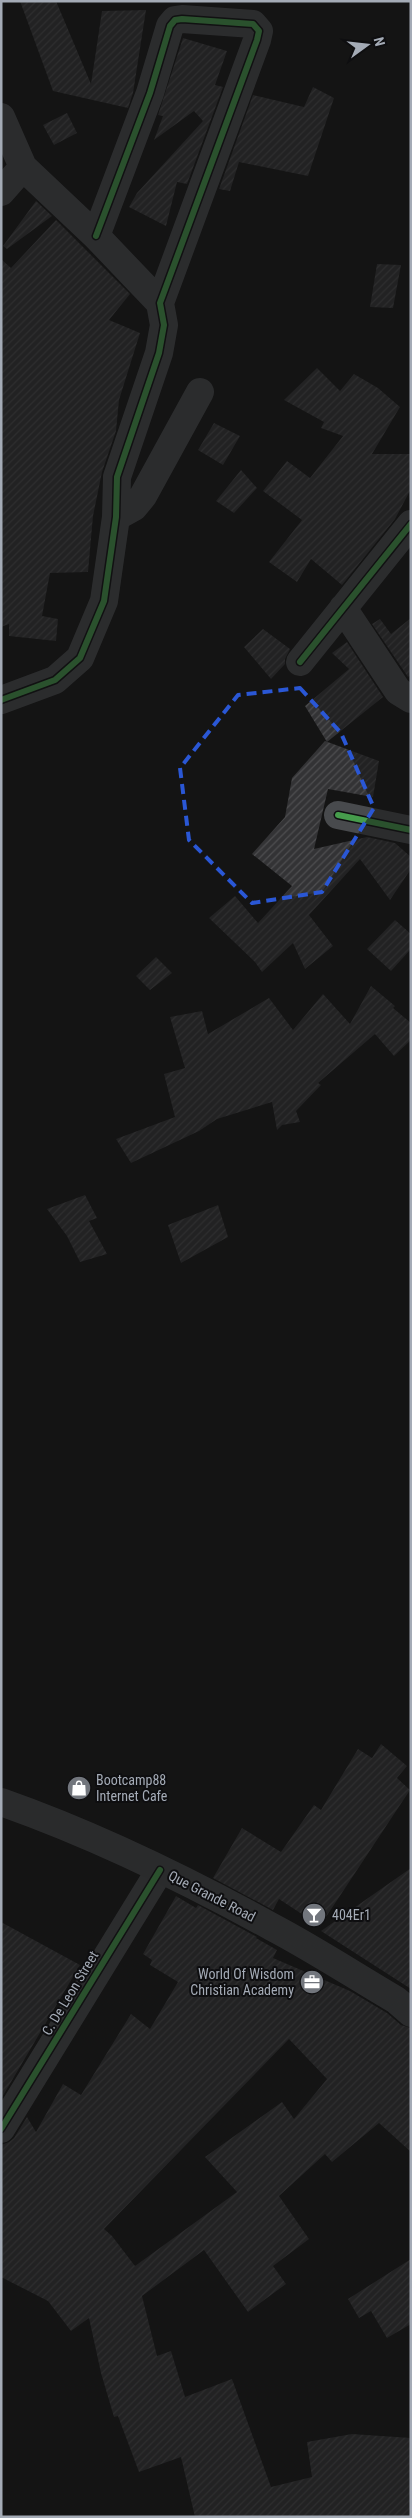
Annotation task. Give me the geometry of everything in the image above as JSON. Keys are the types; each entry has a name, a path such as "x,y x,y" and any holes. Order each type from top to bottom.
{"main road":[{"name":"Que Grande Road","path":"1,1802 55,1821 160,1870 273,1927 396,2000 411,2013"}],"street":[{"path":"1,700 55,680 80,658 104,601 116,517 117,477 159,353 164,325 160,303 257,40 258,31 253,24 182,19 175,20 170,26 150,93 96,236"},
{"path":"1,117 12,165 1,192"},
{"path":"12,165 96,236 160,303"},
{"path":"116,517 134,507 143,496 200,392"},
{"path":"300,662 411,524"},
{"path":"344,608 398,692 411,699"},
{"path":"338,815 411,830"},
{"name":"C. De Leon Street","path":"1,2129 160,1870"}],"highlighted area":[{"path":"300,688 341,733 374,808 322,892 252,903 189,840 180,768 238,695"}],"building":[{"path":"20,1 56,1 91,84 102,11 146,10 133,93 128,108 53,91"},
{"path":"183,38 227,51 215,85 223,87 187,184 177,182 166,226 129,207 137,193 203,121 194,111 154,140 163,116 158,115"},
{"path":"313,87 334,98 308,176 239,162 230,191 219,189 253,95 304,107"},
{"path":"67,113 77,133 54,145 43,125"},
{"path":"36,201 52,216 7,249 3,246"},
{"path":"56,220 130,294 109,320 140,333 119,400 116,431 102,472 93,516 88,572 50,573 42,616 58,619 56,641 9,636 9,624 1,627 1,259 11,268"},
{"path":"377,264 401,265 393,308 370,307"},
{"path":"317,368 340,391 354,374 378,388 400,407 372,454 411,454 411,489 395,519 342,585 311,559 297,582 269,562 302,520 263,491 287,461 310,478 343,436 321,428 324,422 284,400"},
{"path":"214,423 240,436 223,465 198,450"},
{"path":"241,470 257,488 234,513 216,501"},
{"path":"411,618 411,675 408,677 372,624 380,619 391,634"},
{"path":"263,629 290,649 285,659 285,664 271,679 244,647"},
{"path":"347,642 383,697 327,742 305,706 349,669 332,653"},
{"path":"325,741 379,761 373,797 328,789 314,849 367,837 395,843 411,857 411,869 390,900 360,859 309,915 333,946 305,969 293,943 262,972 255,962 209,918 235,896 258,923 292,886 252,854 285,817 292,778"},
{"path":"395,920 411,934 411,949 391,971 367,949"},
{"path":"156,957 172,973 150,990 136,976"},
{"path":"371,986 395,1006 393,1008 411,1023 411,1040 394,1056 375,1034 318,1083 321,1085 296,1111 300,1122 282,1125 277,1130 272,1102 217,1119 199,1131 131,1163 116,1139 175,1117 164,1074 185,1068 170,1017 202,1011 208,1034 269,998 293,1030 323,994 350,1024"},
{"path":"85,1195 97,1218 89,1221 107,1254 80,1262 67,1236 47,1209"},
{"path":"218,1205 228,1237 181,1263 168,1225"},
{"path":"381,1744 407,1766 397,1778 410,1790 320,1926 279,1899 273,1910 213,1878 242,1828 281,1852 314,1805 321,1810 358,1749 372,1758"},
{"path":"411,1868 411,1989 321,1931"},
{"path":"176,1896 196,1908 198,1905 257,1937 277,1950 273,1958 350,1991 387,2013 401,2025 411,2028 411,2152 379,2123 332,2162 325,2154 279,2196 309,2239 273,2266 286,2284 248,2312 204,2250 142,2296 157,2356 171,2351 185,2397 232,2379 271,2487 312,2477 307,2442 352,2434 411,2438 411,2517 195,2517 181,2457 139,2472 118,2416 114,2417 101,2373 89,2318 71,2331 48,2301 1,2277 1,2145 14,2138 27,2117 36,2132 63,2084 81,2095 131,2014 150,2029 178,1982 150,1965 152,1960 143,1954","holes":["289,2039 327,2079 294,2119 282,2102 205,2157 237,2192 135,2266 112,2236 104,2229"]},
{"path":"1,1922 80,1965 1,2099"},
{"path":"411,2259 411,2324 387,2338 371,2311 359,2318 348,2299"}],"cycle path":[{"path":"1,700 55,680 80,658 104,601 116,517 117,477 159,353 164,325 160,303 257,40 259,31 253,24 182,19 175,20 170,26 150,93 96,236"},
{"path":"300,662 411,524"},
{"path":"338,815 411,830"},
{"path":"1,2129 160,1870"}],"place":[{"name":"Bootcamp88 Internet Cafe","path":"79,1788"},
{"name":"404Er1","path":"314,1915"},
{"name":"World Of Wisdom Christian Academy","path":"312,1982"}]}
